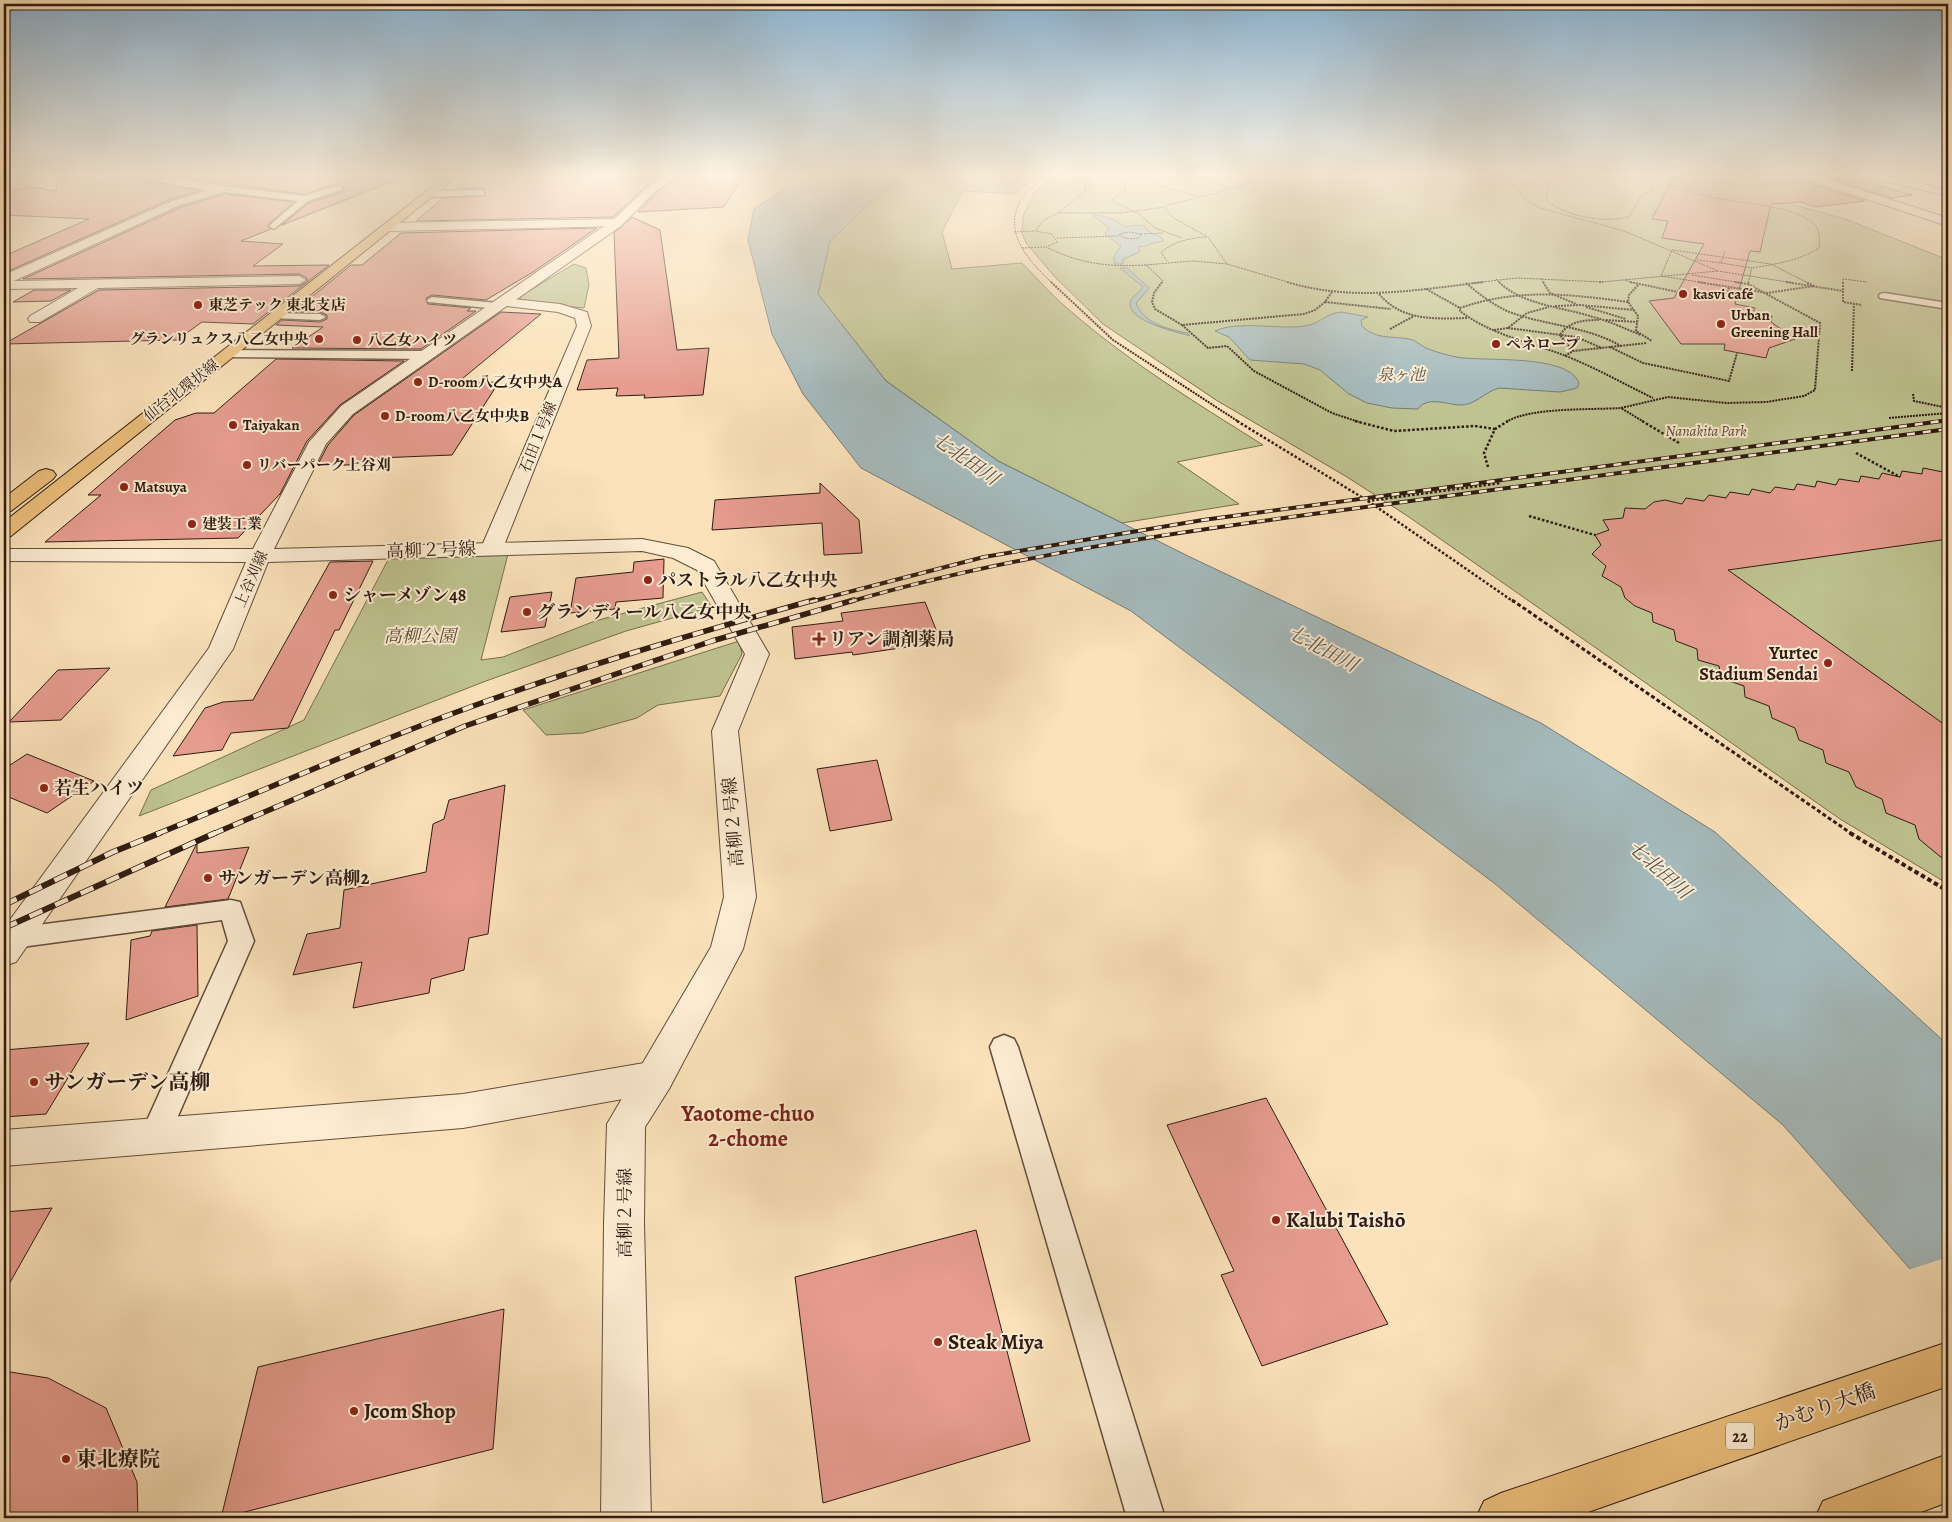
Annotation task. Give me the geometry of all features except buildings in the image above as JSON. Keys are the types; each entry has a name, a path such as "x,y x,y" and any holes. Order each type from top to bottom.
{"main road":[{"name":"仙台北環状線","path":"4,532 227,354 299,280 344,246"},
{"name":"仙台北環状線","path":"268,312 361,246"},
{"path":"4,507 56,467"},
{"name":"かむり大橋","path":"1516,1513 1948,1364"},
{"path":"1840,1518 1948,1478"}],"street":[{"path":"4,280 80,246"},
{"name":"上谷刈線","path":"9,945 221,649 260,556 318,442 347,410 584,246"},
{"path":"4,285 299,280"},
{"path":"35,319 96,283"},
{"name":"石田１号線","path":"492,548 584,326 582,314 560,308 500,304"},
{"name":"高柳２号線","path":"4,555 260,556 642,545 680,553 706,566 757,654 726,731 740,897 727,949 656,1077 626,1124 624,1223 626,1518"},
{"path":"4,1148 463,1111 656,1077"}],"lane":[{"path":"1884,296 1948,306"},
{"path":"432,300 500,304"},
{"path":"268,312 320,317"},
{"path":"227,354 426,355"},
{"path":"9,945 231,909 241,941 154,1136"},
{"path":"1004,1047 1146,1518"}],"path":[{"path":"1022,248 1049,246"},
{"path":"1168,262 1161,252 1170,246"},
{"path":"1214,246 1227,264"},
{"path":"1662,246 1718,271"},
{"path":"1692,259 1752,268 1802,257 1819,246"},
{"path":"1046,247 1083,263 1095,266 1146,265 1192,261 1227,264 1304,287 1332,292 1379,294 1496,279 1541,278 1602,282 1718,271 1843,290"},
{"path":"1022,248 1047,278 1113,340 1262,437 1368,501 1835,824 1948,890"},
{"path":"1672,250 1771,264 1814,286"},
{"path":"1661,276 1672,250"},
{"path":"1721,263 1725,252"},
{"path":"1146,265 1163,281 1154,293 1152,302 1155,309 1182,325 1208,348 1227,346 1254,371 1294,394 1341,416 1394,431 1475,426 1495,429"},
{"path":"1748,284 1752,268"},
{"path":"1488,467 1484,453 1495,429 1513,418 1537,413 1621,408 1668,397 1726,403 1766,402 1804,396 1815,390 1820,323 1768,293 1748,284 1686,274"},
{"path":"1661,276 1768,293 1814,286"},
{"path":"1541,278 1550,293 1580,305 1637,322"},
{"path":"1496,279 1513,294 1550,307 1603,320 1652,341"},
{"path":"1868,306 1843,302 1843,279 1871,283"},
{"path":"1626,280 1638,285 1678,292"},
{"path":"1466,283 1484,299 1520,316 1567,325 1600,335 1621,346"},
{"path":"1638,285 1629,295 1628,302 1638,316 1636,331 1641,335"},
{"path":"1726,298 1729,288"},
{"path":"1426,289 1460,308 1460,311 1467,318 1524,342 1565,356 1654,399"},
{"path":"1182,325 1304,314 1315,310 1325,302 1332,292"},
{"path":"1460,308 1484,299 1513,294 1550,293 1628,302"},
{"path":"1379,294 1386,305 1394,310"},
{"path":"1325,302 1394,310 1431,320 1467,318"},
{"path":"1852,371 1854,304"},
{"path":"1508,328 1520,316 1538,308 1580,305 1634,310"},
{"path":"1390,329 1414,315"},
{"path":"1560,335 1567,325 1584,321 1629,320"},
{"path":"1494,330 1508,328 1580,338 1602,348"},
{"path":"1560,335 1573,351"},
{"path":"1565,356 1573,351 1647,344"},
{"path":"1610,348 1643,363 1666,370 1729,381 1737,353"},
{"path":"1913,394 1914,402 1948,408"},
{"path":"1621,408 1679,443"},
{"path":"1889,418 1948,413"},
{"path":"1856,453 1900,476"},
{"path":"1368,501 1501,483"},
{"path":"1528,516 1595,535"}],"green space":[{"path":"829,246 946,246 952,269 1022,263 1059,301 1132,360 1263,445 1177,462 1239,504 1122,523 998,461 886,381 818,294"},
{"name":"Nanakita Park","path":"1029,246 1913,246 1948,260 1948,884 1840,819 1409,517 1347,477 1216,400 1103,324 1054,276"},
{"path":"574,264 586,268 589,285 584,308 524,302 519,297"},
{"name":"高柳公園","path":"508,554 481,660 503,657 595,621 702,592 712,607 626,631 486,681 139,816 151,790 304,720 389,558"},
{"path":"739,641 742,654 720,696 658,705 637,718 583,733 546,735 523,710"}],"water":[{"name":"七北田川","path":"750,246 829,246 818,294 886,381 998,461 1190,557 1541,723 1715,832 1948,1045 1948,1312 1783,1125 1494,883 1131,611 861,468 803,394 772,334"},
{"path":"1121,246 1147,246 1138,247 1140,252 1123,259 1123,264 1115,264 1114,256"},
{"path":"1120,268 1127,268 1149,288 1136,303 1144,316 1157,324 1187,333 1190,336 1143,320 1135,314 1131,307 1131,300 1143,287"},
{"name":"泉ヶ池","path":"1341,312 1368,317 1361,320 1362,326 1380,336 1413,340 1426,348 1456,357 1523,361 1559,367 1572,373 1579,383 1577,388 1560,392 1499,388 1465,405 1431,402 1422,405 1418,409 1392,408 1367,403 1349,394 1320,370 1304,364 1250,360 1229,337 1215,331 1236,326 1305,326"}],"pier":[{"path":"1948,1257 1948,1314 1908,1270"}],"railway":[{"path":"1933,422 1948,420"},
{"path":"810,602 984,557 1203,520 1942,421"},
{"path":"849,602 915,584 982,569 1049,555 1184,532 1948,429"},
{"path":"157,834 379,742 498,697 633,653 814,600"},
{"path":"213,834 465,726 712,641 854,600"},
{"path":"4,905 113,852 160,833"},
{"path":"4,928 215,833"}],"place":[{"name":"kasvi café","path":"1683,294"},
{"name":"東芝テック 東北支店","path":"198,305"},
{"name":"Urban Greening Hall","path":"1721,324"},
{"name":"グランリュクス八乙女中央","path":"319,339"},
{"name":"八乙女ハイツ","path":"357,340"},
{"name":"ペネロープ","path":"1496,344"},
{"name":"D-room八乙女中央A","path":"418,382"},
{"name":"D-room八乙女中央B","path":"385,416"},
{"name":"Taiyakan","path":"233,425"},
{"name":"リバーパーク上谷刈","path":"247,465"},
{"name":"Matsuya","path":"124,487"},
{"name":"建装工業","path":"192,524"},
{"name":"パストラル八乙女中央","path":"648,580"},
{"name":"シャーメゾン48","path":"333,595"},
{"name":"グランディール八乙女中央","path":"527,612"},
{"name":"リアン調剤薬局","path":"819,639"},
{"name":"Yurtec Stadium Sendai","path":"1828,663"},
{"name":"若生ハイツ","path":"44,788"},
{"name":"サンガーデン高柳2","path":"208,878"},
{"name":"サンガーデン高柳","path":"34,1082"},
{"name":"Kalubi Taishō","path":"1276,1220"},
{"name":"Steak Miya","path":"938,1342"},
{"name":"Jcom Shop","path":"354,1411"},
{"name":"東北療院","path":"66,1459"}],"district":[{"name":"Yaotome-chuo 2-chome","path":"748,1126"}]}
